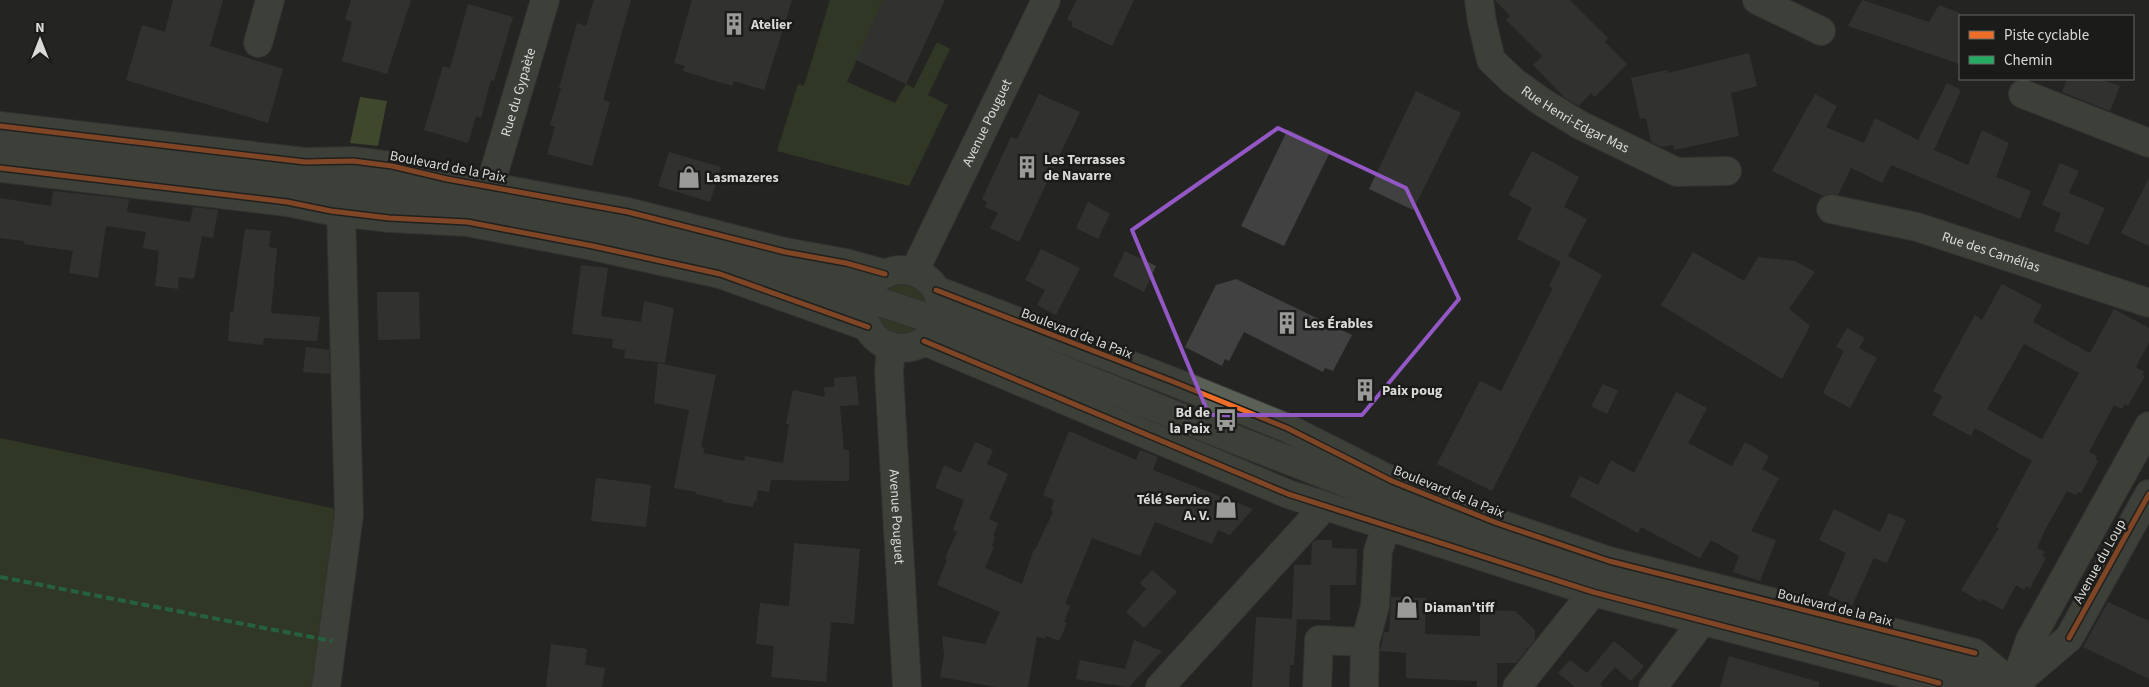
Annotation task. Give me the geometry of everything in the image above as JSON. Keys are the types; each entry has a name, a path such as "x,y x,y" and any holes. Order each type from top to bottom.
{"main road":[{"name":"Boulevard de la Paix","path":"0,126 304,162 353,161 392,166 447,179 628,212 785,252 846,263 886,274"},
{"path":"0,168 287,202 341,212 389,218 467,222 593,246 720,274 868,327"},
{"path":"904,270 914,272 923,276 936,290 941,305 932,331 908,348 890,346 877,339 868,327 864,313 865,297 869,288 876,280 886,274 904,270"},
{"name":"Boulevard de la Paix","path":"936,290 1287,428 1392,481 1497,523 1608,561 1974,654 2012,686"},
{"path":"932,331 1288,494 1387,525 1603,586 1703,620 1956,687"}],"street":[{"path":"258,43 270,0"},
{"name":"Rue du Gypaète","path":"490,186 545,0"},
{"name":"Avenue Pouguet","path":"914,272 1046,0"},
{"name":"Rue Henri-Edgar Mas","path":"1479,0 1490,60 1513,81 1542,102 1580,125 1677,172 1727,171"},
{"path":"1757,0 1821,31"},
{"path":"2023,94 2149,143"},
{"path":"0,145 370,190 488,207 600,228 710,253 865,297 932,331 1493,540 1603,586 2012,686 2057,632 2149,464"},
{"name":"Rue des Camélias","path":"1831,209 1917,227 2149,303"},
{"path":"326,687 349,515 341,212"},
{"name":"Avenue Pouguet","path":"890,346 889,373 907,687"},
{"name":"Avenue du Loup","path":"2012,686 2030,640 2149,426"},
{"name":"Avenue du Loup","path":"2012,686 2069,638 2149,494"},
{"path":"1160,687 1325,506"},
{"path":"1364,687 1365,642 1375,606 1378,551 1387,525"},
{"path":"1603,586 1726,591"},
{"path":"1518,687 1603,586"},
{"path":"1653,687 1703,620"},
{"path":"1317,687 1319,640 1365,642"}],"highlighted area":[{"path":"1278,128 1406,188 1459,299 1362,415 1209,415 1132,230"}],"shaded area":[{"path":"830,0 883,0 847,82 895,103 906,84 914,88 937,42 950,49 928,95 948,105 909,186 777,151 798,84 804,86"},
{"path":"360,97 387,101 378,146 350,143"},
{"path":"903,279 914,282 926,291 931,307 881,288 892,280"},
{"path":"873,313 926,327 910,337 894,338 882,330"},
{"path":"0,438 341,510 313,687 0,687"}],"building":[{"path":"173,0 223,0 210,46 283,69 268,123 126,80 142,25 165,32"},
{"path":"351,0 411,0 387,74 342,61 352,22 345,19"},
{"path":"594,0 631,0 603,100 610,102 592,166 547,154 555,127 550,125 577,23 586,26"},
{"name":"Atelier","path":"692,0 792,0 764,90 734,81 732,86 683,71 685,66 674,63"},
{"path":"883,0 945,0 906,84 856,60"},
{"path":"1077,0 1134,0 1112,46 1071,26 1073,22 1067,19"},
{"path":"1495,0 1570,0 1608,38 1605,42 1627,64 1595,97 1591,93 1579,106 1565,98 1533,65 1542,56 1506,20 1510,16"},
{"path":"1862,0 1929,22 1939,5 1960,13 1959,64 1848,26"},
{"path":"468,4 513,17 494,81 491,80 481,118 476,116 468,143 424,130 443,66 450,68"},
{"path":"1749,53 1757,86 1731,93 1739,136 1674,150 1673,145 1662,147 1651,142 1646,118 1640,119 1631,78 1667,70 1668,73"},
{"path":"2067,80 2102,80 2120,86 2110,111 2062,92"},
{"path":"1947,83 1961,90 1934,150 1968,165 1982,130 2009,143 1996,177 2031,191 2020,219 1891,165 1882,183 1851,168 1838,195 1827,194 1823,196 1772,171 1815,94 1837,106 1826,127 1864,143 1875,118 1918,140"},
{"path":"1416,91 1461,113 1413,210 1369,189"},
{"name":"Les Terrasses de Navarre","path":"1039,94 1080,112 1019,242 990,228 998,213 985,207 987,202 982,199 1011,137 1017,139"},
{"path":"1288,129 1331,150 1284,246 1241,226"},
{"path":"1532,151 1579,177 1564,207 1587,219 1568,256 1602,275 1492,491 1437,464 1480,381 1501,391 1553,288 1549,286 1561,262 1517,239 1532,208 1509,195"},
{"path":"669,152 721,167 710,202 658,186"},
{"path":"2060,163 2079,171 2069,193 2105,208 2088,245 2054,231 2061,213 2042,205"},
{"path":"2149,178 2149,246 2121,233"},
{"path":"53,191 129,199 127,212 190,222 193,207 218,210 213,238 202,236 194,279 179,277 178,289 155,286 159,251 143,248 146,232 106,226 98,278 69,273 73,251 24,244 24,241 0,238 0,198 51,206"},
{"path":"1088,202 1110,214 1098,239 1076,228"},
{"path":"245,229 271,231 269,247 277,248 271,313 320,317 317,341 264,338 263,345 228,341 230,312 233,312"},
{"path":"1041,249 1080,268 1056,315 1037,305 1045,290 1025,280"},
{"path":"1125,251 1156,266 1144,292 1113,276"},
{"path":"1693,252 1744,281 1758,257 1795,261 1815,272 1789,309 1810,326 1782,379 1661,305"},
{"path":"581,265 608,268 601,316 641,322 644,301 674,308 665,363 624,358 625,350 612,348 613,339 572,334"},
{"name":"Les Érables","path":"1236,279 1352,335 1333,371 1325,368 1323,372 1244,332 1229,361 1225,359 1222,366 1185,347 1216,285"},
{"path":"2002,284 2042,305 2033,322 2090,353 2114,309 2149,328 2149,342 2136,367 2144,372 2142,375 2145,376 2128,406 2125,404 2122,409 2114,405 2089,452 2097,456 2095,459 2098,461 2081,493 2078,492 2076,495 2067,491 2046,528 2037,548 2045,552 2042,556 2046,558 2030,588 2026,586 2024,590 2016,585 2003,610 1982,599 1981,602 1961,590 1999,528 1996,527 2032,461 1975,428 1971,436 1932,415 1942,396 1933,391 1975,315 1982,320","holes":["2024,344 2079,373 2042,439 1987,409"]},
{"path":"377,292 419,292 420,339 378,340"},
{"path":"1847,328 1865,338 1859,348 1877,358 1850,408 1823,393 1844,351 1836,347"},
{"path":"306,347 329,350 330,374 303,372"},
{"path":"658,363 716,375 701,447 705,448 703,453 744,461 745,456 783,463 789,424 786,424 793,390 825,397 824,387 834,387 834,378 856,376 859,405 840,406 844,450 849,450 849,481 771,480 769,492 758,490 753,507 723,502 723,500 696,494 696,492 674,488 689,410 654,403"},
{"path":"1603,384 1618,391 1607,414 1591,406"},
{"path":"1676,392 1707,408 1688,443 1732,466 1745,442 1769,456 1762,469 1779,478 1751,531 1776,540 1760,581 1733,572 1739,556 1711,540 1700,558 1641,527 1638,533 1570,496 1580,476 1598,485 1611,460 1634,473"},
{"path":"1069,431 1136,460 1140,450 1158,457 1153,470 1253,509 1230,535 1218,530 1212,544 1155,522 1140,556 1092,538 1065,604 1070,606 1064,622 1067,623 1059,641 1046,636 1045,639 1037,636 1028,687 996,687 940,677 944,655 942,636 985,644 1000,612 937,585 947,560 945,558 957,532 953,530 964,500 935,488 944,465 961,473 975,442 993,450 987,464 1008,474 989,519 998,523 993,536 995,537 992,547 994,547 985,568 1022,584 1034,549 1053,512 1051,510 1054,500 1043,495"},
{"path":"596,478 651,485 646,527 591,521"},
{"path":"1834,509 1880,532 1889,513 1906,520 1887,563 1874,558 1852,606 1828,595 1846,553 1819,540"},
{"path":"1316,540 1332,540 1332,548 1357,549 1356,585 1330,585 1330,620 1292,619 1294,565 1311,565 1312,543"},
{"path":"794,543 860,549 854,624 831,622 826,682 771,677 774,646 756,644 760,603 789,606"},
{"path":"1152,570 1177,592 1144,628 1126,612 1146,589 1140,583"},
{"path":"1391,597 1426,598 1425,634 1480,636 1480,610 1515,611 1535,630 1535,640 1528,649 1526,647 1526,651 1516,663 1497,663 1497,687 1477,687 1477,681 1406,678 1406,653 1380,651 1384,632 1389,632"},
{"path":"2108,602 2149,621 2149,679 2083,647"},
{"path":"1256,617 1297,619 1294,665 1290,665 1289,687 1252,687"},
{"path":"1134,640 1162,651 1129,687 1076,679 1080,660 1125,669"},
{"path":"1614,641 1644,666 1631,681 1615,667 1600,684 1603,687 1575,687 1558,673 1570,660 1587,673"},
{"path":"551,644 587,649 585,665 605,668 602,687 546,687"},
{"path":"1729,656 1819,682 1819,687 1720,687"}],"marked path":[{"path":"0,577 332,641"}],"cycle path":[{"path":"0,126 305,162 353,161 392,166 447,179 628,212 785,252 846,263 885,274"},
{"path":"0,168 287,202 331,211 389,218 467,222 593,246 720,274 868,327"},
{"path":"936,290 1287,428 1392,481 1497,523 1609,561 1975,653"},
{"path":"924,341 1288,494 1593,592 1939,683"},
{"path":"2069,638 2149,494"}],"place":[{"name":"Atelier","path":"734,24"},
{"name":"Les Terrasses de Navarre","path":"1027,167"},
{"name":"Lasmazeres","path":"689,177"},
{"name":"Les Érables","path":"1287,323"},
{"name":"Paix poug","path":"1365,390"},
{"name":"Bd de la Paix","path":"1226,420"},
{"name":"Télé Service A. V.","path":"1226,507"},
{"name":"Diaman'tiff","path":"1407,607"}]}
